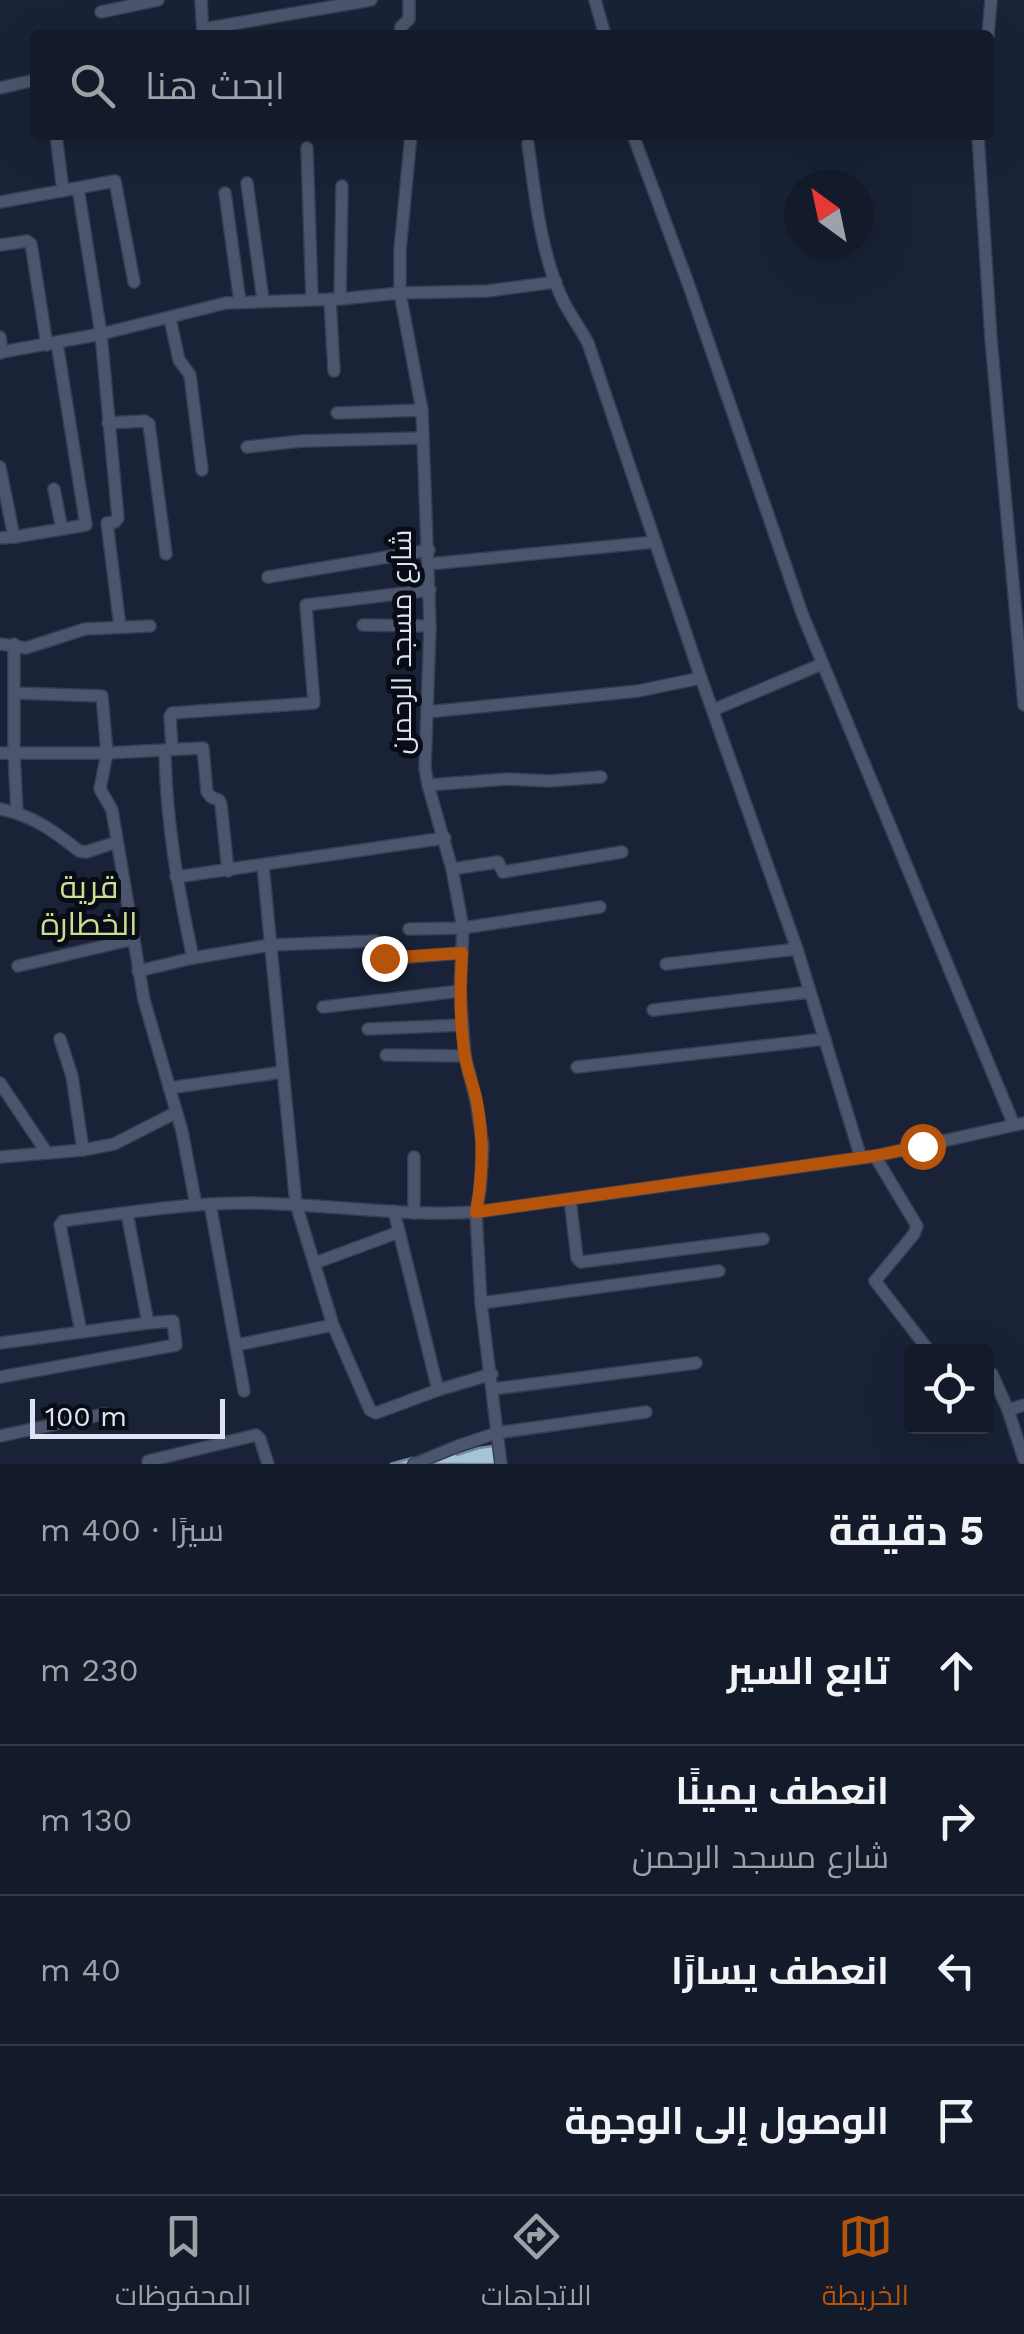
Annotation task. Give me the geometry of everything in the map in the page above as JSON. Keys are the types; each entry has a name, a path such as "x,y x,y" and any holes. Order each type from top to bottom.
{"street":[{"path":"102,12 156,0"},
{"path":"201,0 203,30"},
{"path":"214,30 371,0"},
{"path":"401,30 410,19 409,0"},
{"path":"595,0 604,30"},
{"path":"988,30 990,0"},
{"path":"0,88 30,81"},
{"path":"57,140 64,191"},
{"name":"شارع مسجد الرحمن","path":"411,140 400,293 422,410 430,590 424,752 428,785 445,838 462,928 462,1025 483,1146 476,1212 481,1303 501,1464"},
{"path":"81,1332 60,1224 63,1221 210,1204 476,1212 868,1157 1019,1124 803,616 635,140"},
{"path":"978,140 991,340 1024,705"},
{"path":"528,144 546,248 556,282 588,343 825,1039 868,1157 916,1226 914,1234 875,1281 924,1344"},
{"path":"307,148 312,299"},
{"path":"0,202 114,180 134,282"},
{"path":"246,184 263,300"},
{"path":"334,371 342,186"},
{"path":"0,467 7,538 117,521 101,334 78,188"},
{"path":"225,193 240,302"},
{"path":"0,244 30,244 86,526"},
{"path":"0,337 1,353 240,302 487,291 556,282"},
{"path":"170,319 179,360 190,375 202,470"},
{"path":"337,413 422,410"},
{"path":"108,423 149,424 166,554"},
{"path":"246,448 422,438"},
{"path":"54,489 62,530"},
{"path":"107,523 120,628"},
{"path":"429,564 656,542"},
{"path":"268,577 428,550"},
{"path":"193,958 168,816 170,716 314,704 306,605 430,590"},
{"path":"363,625 430,626"},
{"path":"0,644 26,648 84,630 150,626"},
{"path":"14,644 14,694 7,753 17,812"},
{"path":"714,710 822,664"},
{"path":"426,712 638,691 701,678"},
{"path":"14,694 102,695 107,753 100,790 112,810 144,1000 185,1143 196,1205"},
{"path":"7,753 107,753 202,747 207,792 222,804 228,871"},
{"path":"428,785 506,778 548,782 601,777"},
{"path":"0,809 47,826 79,851 117,842"},
{"path":"176,877 445,838"},
{"path":"452,869 498,862 503,872 622,852"},
{"path":"262,866 296,1204 333,1325 372,1413 492,1374"},
{"path":"409,929 462,928 600,907"},
{"path":"18,966 134,939"},
{"path":"138,971 270,945 376,940 386,959 462,953"},
{"path":"666,964 796,949"},
{"path":"323,1007 460,991"},
{"path":"654,1010 810,992"},
{"path":"368,1028 462,1025"},
{"path":"60,1039 72,1076 83,1150"},
{"path":"577,1067 825,1039"},
{"path":"386,1055 465,1056"},
{"path":"169,1088 282,1072"},
{"path":"0,1083 47,1153"},
{"path":"0,1158 83,1150 125,1140 176,1113"},
{"path":"414,1156 414,1213"},
{"path":"570,1199 581,1262 763,1239"},
{"path":"210,1204 244,1391"},
{"path":"394,1211 438,1390"},
{"path":"127,1213 148,1324"},
{"path":"315,1263 399,1232"},
{"path":"481,1303 719,1272"},
{"path":"0,1343 173,1321 176,1345 0,1377"},
{"path":"237,1344 333,1325"},
{"path":"493,1389 696,1363"},
{"path":"994,1378 1024,1460"},
{"path":"1008,1410 1024,1404"},
{"path":"414,1464 496,1433 646,1412"},
{"path":"0,1436 104,1414"},
{"path":"135,1464 256,1435 268,1464"}],"building":[{"path":"499,1445 502,1464 390,1464 412,1458 425,1461 455,1449 457,1455"}],"district":[{"name":"قرية الخطارة","path":"89,906"}],"route":[{"path":"384,958 462,953 460,991 465,1056 483,1146 476,1212 922,1146"}]}
